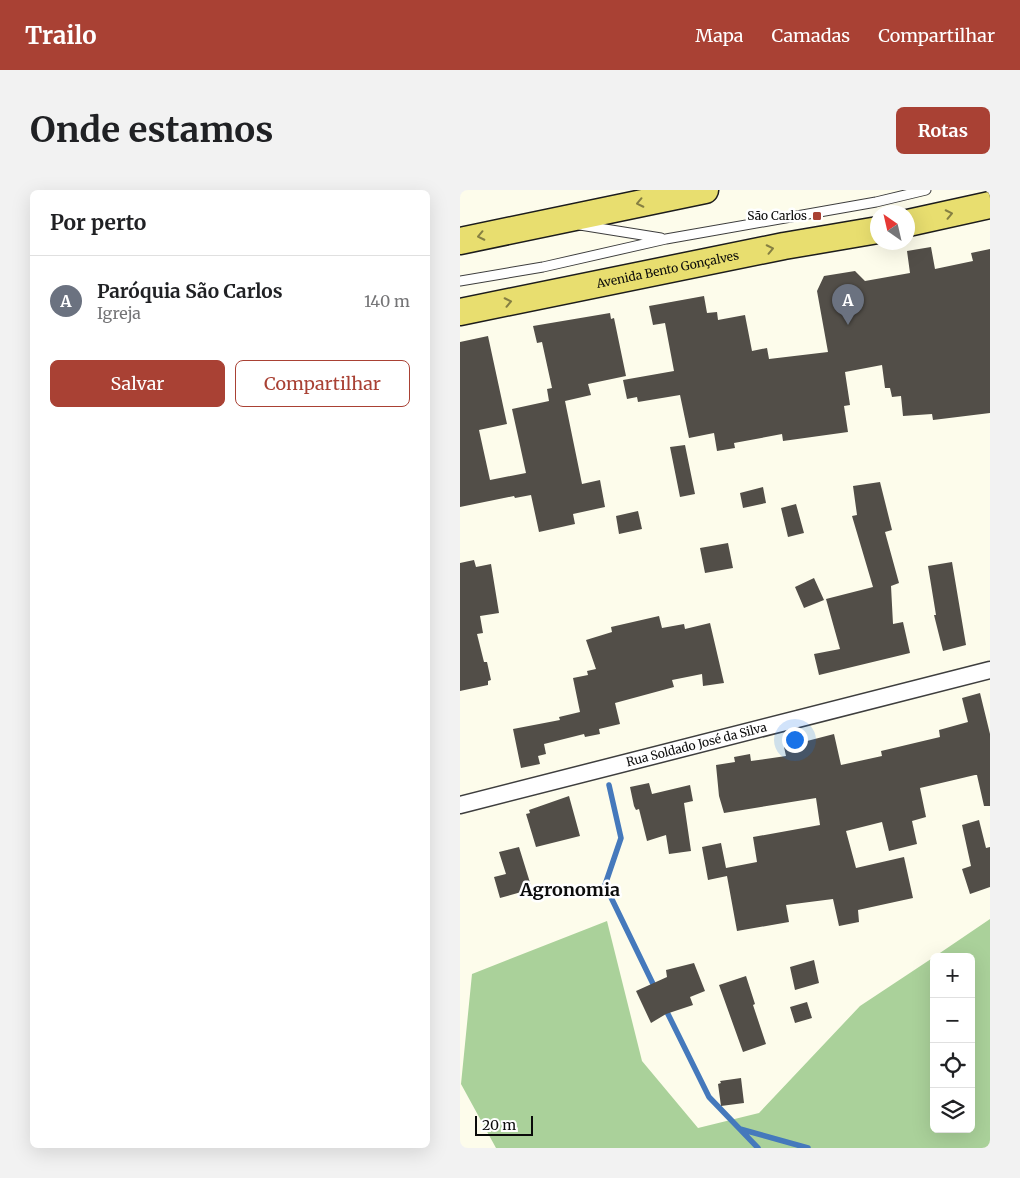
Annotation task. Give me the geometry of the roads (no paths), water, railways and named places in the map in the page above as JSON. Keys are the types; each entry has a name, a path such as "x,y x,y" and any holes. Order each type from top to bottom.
{"main road":[{"path":"460,241 705,190"},
{"path":"915,222 990,206"},
{"name":"Avenida Bento Gonçalves","path":"460,312 784,246 870,231"}],"street":[{"name":"Rua Soldado José da Silva","path":"460,806 990,670"}],"lane":[{"path":"460,282 543,267 666,239 876,202 926,190"},
{"path":"554,221 666,239"}],"waterway":[{"path":"609,785 621,838 605,885 655,988"},
{"path":"665,1008 709,1097 758,1148"},
{"path":"740,1129 808,1148"}],"place":[{"name":"São Carlos","path":"817,216"},
{"name":"Paróquia São Carlos","path":"848,325"}],"district":[{"name":"Agronomia","path":"570,890"}]}
